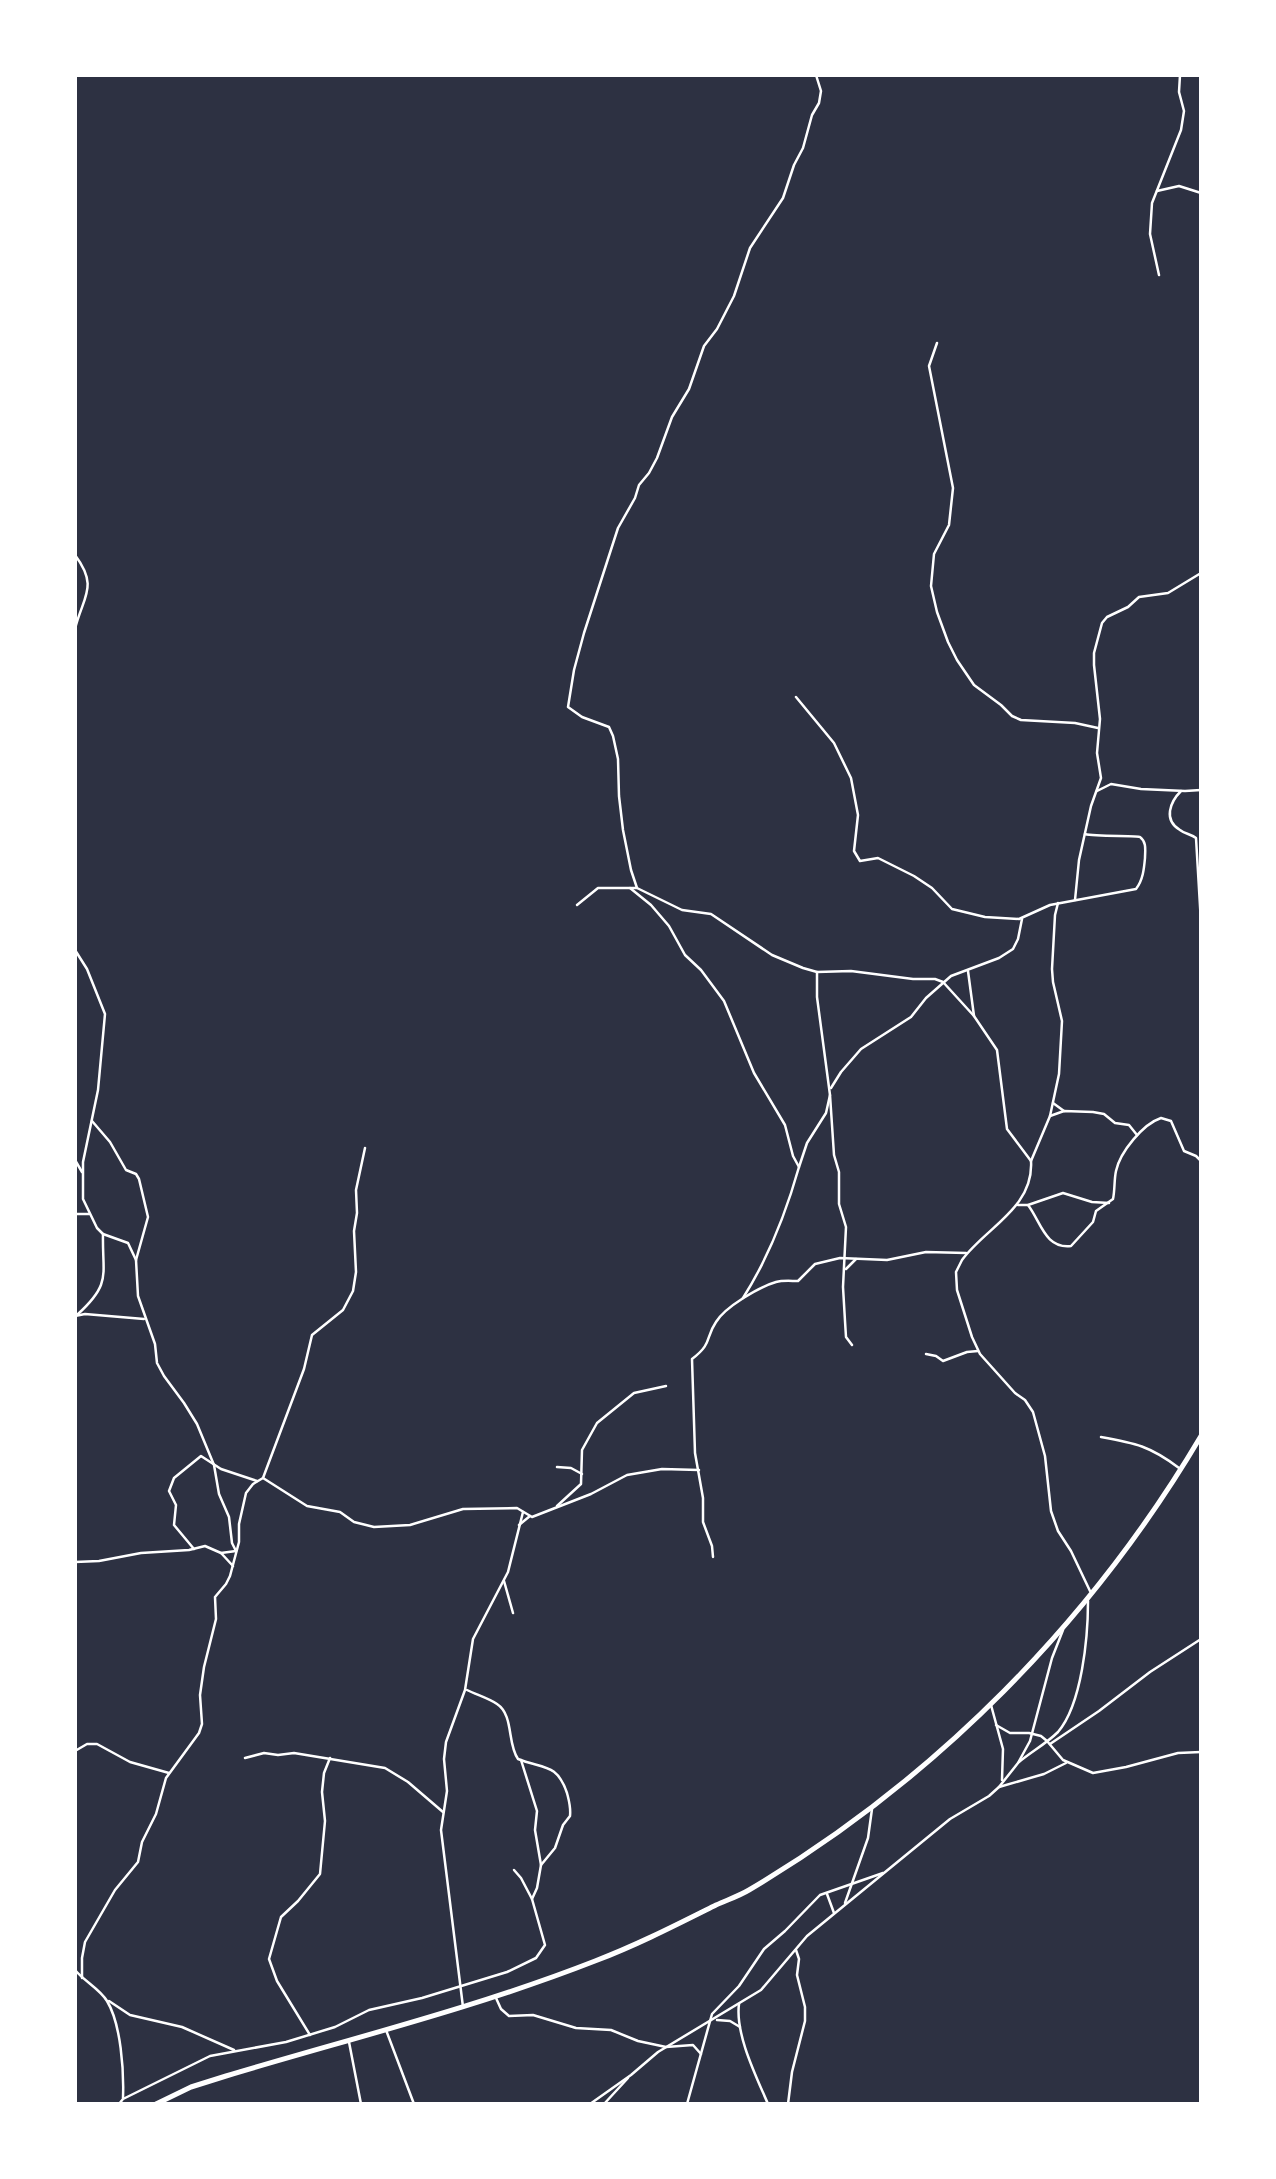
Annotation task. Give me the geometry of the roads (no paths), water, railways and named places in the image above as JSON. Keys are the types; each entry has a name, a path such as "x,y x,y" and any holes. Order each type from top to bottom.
{"highway":[{"path":"156,2104 191,2087 463,2007 596,1961 747,1892 872,1806 948,1745 991,1704 1093,1595 1181,1470 1201,1436"}],"street":[{"path":"637,888 623,830 618,759 613,736 609,727 582,718 568,708 574,670 618,528 635,498 639,485 654,465 672,417 689,389 700,356 734,296 750,248 779,207 787,188 812,115 819,103 821,91 816,75"},
{"path":"1159,275 1150,229 1152,203 1181,130 1184,111 1179,92 1180,75"},
{"path":"1157,191 1179,186 1201,193"},
{"path":"937,343 929,366 953,488 949,525 934,554 932,586 937,612 948,642 975,685 1012,716 1021,720 1075,723 1098,728"},
{"path":"75,555 85,570 89,586 75,629"},
{"path":"1075,900 1077,872 1085,834 1101,778 1097,753 1100,719 1095,689 1094,653 1104,619 1128,607 1139,597 1168,593 1201,573"},
{"path":"796,696 834,743 851,778 859,817 854,845 857,858 860,861 878,858 914,876 932,888 949,908 985,917 1023,918 1041,908 1058,903 1132,891 1139,887 1146,848 1140,837 1085,834"},
{"path":"1097,791 1111,784 1127,788 1201,790"},
{"path":"1181,791 1172,801 1169,811 1171,821 1178,829 1196,838 1201,923"},
{"path":"577,905 598,888 637,888 682,910 711,914 772,955 817,972 852,971 943,982 974,1016 997,1050 1007,1129 1031,1161"},
{"path":"630,888 669,926 685,955 701,970 724,1001 754,1073 785,1125 793,1156 799,1167"},
{"path":"1058,903 1054,927 1053,982 1062,1021 1062,1052 1050,1116 1031,1161 1029,1182 1024,1195 998,1225 967,1252 956,1272 957,1290 978,1351 1033,1412 1045,1456 1049,1503 1054,1521 1093,1595"},
{"path":"831,1088 861,1049 911,1017 943,982 954,975 999,958 1013,949 1023,918"},
{"path":"75,950 88,969 105,1014 92,1121 84,1156 82,1194 89,1214 103,1234 104,1281 94,1298 77,1315"},
{"path":"968,971 974,1016"},
{"path":"741,1300 772,1245 789,1205 807,1143 826,1113 831,1088 817,997 817,972"},
{"path":"830,1095 834,1155 839,1172 839,1204 846,1227 846,1337 852,1345"},
{"path":"1053,1103 1064,1111"},
{"path":"1050,1116 1064,1111 1104,1114 1115,1123 1129,1125 1137,1135"},
{"path":"1028,1205 1052,1242 1066,1247 1075,1244 1093,1222 1096,1211 1109,1203 1114,1196 1119,1162 1137,1135 1161,1118 1170,1119 1184,1151 1201,1161"},
{"path":"92,1121 110,1142 127,1172 138,1176 148,1217 136,1260 138,1296 144,1319 164,1376 197,1424 214,1465 219,1494 229,1517 232,1543 236,1551"},
{"path":"82,1978 85,1942 115,1890 138,1862 145,1832 156,1814 169,1773 192,1743 202,1724 200,1695 216,1619 215,1597 226,1584 233,1566 243,1502 251,1486 263,1478 304,1368 312,1335 343,1310 353,1291 356,1272 356,1190 365,1148"},
{"path":"75,1160 83,1175"},
{"path":"1016,1205 1028,1205 1063,1194 1092,1202 1109,1203"},
{"path":"1024,1195 1033,1203"},
{"path":"75,1214 89,1214"},
{"path":"103,1234 128,1243 136,1260"},
{"path":"713,1557 703,1522 703,1498 694,1444 692,1359 709,1342 716,1321 741,1300 777,1282 801,1279 816,1265 845,1259 887,1260 926,1252 967,1252"},
{"path":"957,1254 962,1260"},
{"path":"844,1272 856,1259"},
{"path":"77,1315 144,1319"},
{"path":"926,1354 943,1360 978,1351"},
{"path":"556,1508 579,1487 582,1450 600,1420 634,1393 666,1386"},
{"path":"1101,1437 1133,1442 1152,1449 1181,1470"},
{"path":"194,1549 174,1525 176,1505 169,1489 174,1478 196,1458 203,1457 243,1478 257,1481"},
{"path":"557,1467 571,1468 582,1474"},
{"path":"519,1525 550,1508 556,1508 627,1475 662,1469 699,1470"},
{"path":"263,1478 307,1506 343,1513 354,1521 374,1527 410,1525 463,1510 513,1508 533,1517"},
{"path":"463,2007 440,1830 447,1782 444,1759 446,1742 465,1690 473,1639 505,1581 523,1511"},
{"path":"75,1562 208,1546 221,1553 233,1566"},
{"path":"221,1553 236,1551"},
{"path":"505,1581 513,1614"},
{"path":"1048,1742 1065,1721 1077,1691 1083,1663 1088,1601"},
{"path":"604,2104 647,2060 761,1990 807,1936 950,1819 989,1796 1003,1783 1018,1763 1032,1734 1052,1658 1064,1627"},
{"path":"1018,1763 1099,1711 1152,1671 1201,1639"},
{"path":"465,1690 503,1708 513,1751 521,1760 537,1807 535,1830 541,1865 532,1899"},
{"path":"991,1704 1003,1749 1003,1783"},
{"path":"996,1725 1010,1733 1032,1734 1048,1742 1066,1763 1098,1773 1178,1753 1201,1752"},
{"path":"75,1751 87,1744 97,1744 130,1762 169,1773"},
{"path":"244,1758 267,1753 294,1753 392,1771 443,1812"},
{"path":"310,2035 277,1981 269,1959 281,1917 320,1874 326,1821 322,1791 324,1773 330,1758"},
{"path":"521,1760 547,1767 562,1778 570,1802 570,1816 561,1829 559,1842 541,1865"},
{"path":"999,1787 1035,1777 1066,1763"},
{"path":"843,1906 853,1885 870,1828 872,1806"},
{"path":"119,2104 123,2099 210,2056 310,2035 335,2027 369,2010 393,2006 507,1972 540,1954 545,1940 532,1899 514,1870"},
{"path":"687,2104 712,2014 739,1986 764,1949 818,1896 886,1873"},
{"path":"827,1894 834,1913"},
{"path":"788,2104 792,2072 805,2021 805,2007 797,1975 799,1959 796,1950"},
{"path":"75,1970 130,2015 182,2026 234,2050"},
{"path":"496,1996 501,2009 509,2016 533,2015 576,2028 611,2030 638,2041 666,2047 692,2045 701,2054"},
{"path":"106,1998 121,2050 123,2099"},
{"path":"738,2004 740,2027 768,2104"},
{"path":"712,2021 726,2020 740,2027"},
{"path":"386,2030 414,2104"},
{"path":"348,2039 361,2104"},
{"path":"590,2104 631,2075"}]}
